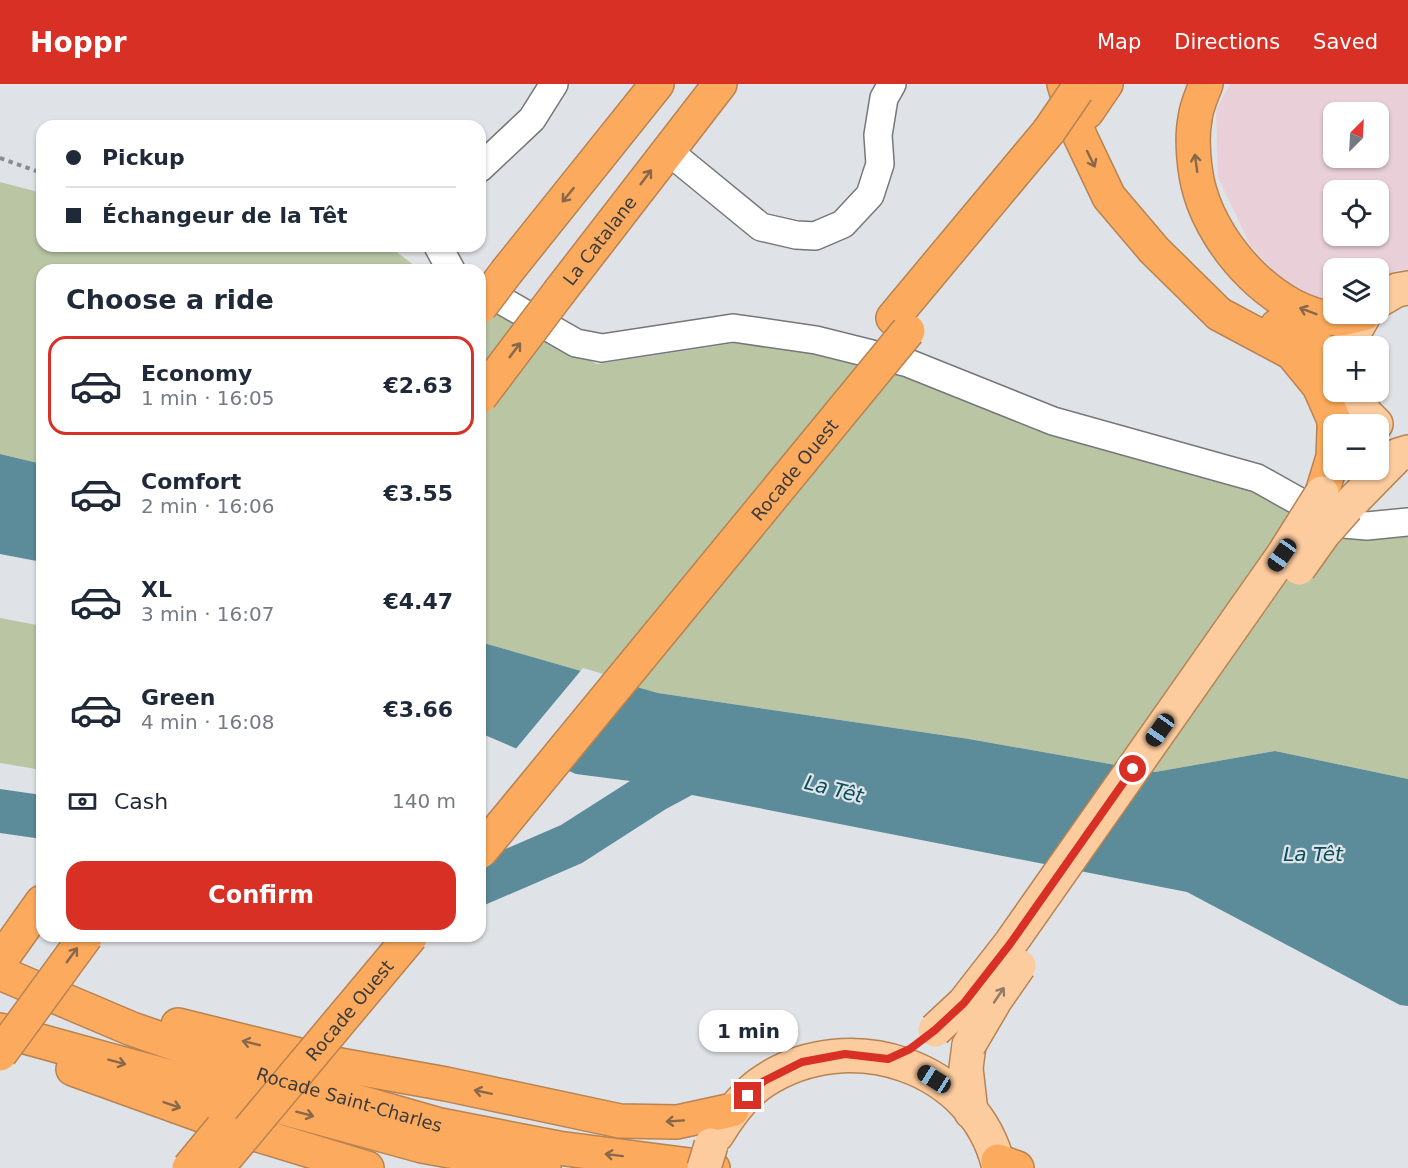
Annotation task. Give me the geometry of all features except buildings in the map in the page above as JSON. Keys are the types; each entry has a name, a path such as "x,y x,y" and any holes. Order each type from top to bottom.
{"highway":[{"path":"486,299 657,84"},
{"name":"La Catalane","path":"486,389 667,150 720,84"},
{"path":"1206,84 1195,118 1194,146 1200,191 1216,231 1242,266 1273,292 1307,313 1323,316"},
{"path":"1083,91 1080,136 1109,197 1154,250 1219,314 1292,353 1319,386 1331,414"},
{"name":"Rocade Ouest","path":"486,815 1054,141 1083,91"},
{"path":"1154,250 1192,282 1228,305 1323,350"},
{"name":"Rocade Ouest","path":"486,844 900,324"},
{"path":"36,912 3,970 190,1028 340,1065 446,1084 620,1121 677,1122 732,1110"},
{"path":"0,1053 82,942"},
{"name":"Rocade Ouest","path":"189,1168 379,942"},
{"name":"Rocade Ouest","path":"217,1168 406,942"},
{"name":"Rocade Saint-Charles","path":"3,970 132,1029 243,1068 440,1125 558,1148 709,1160"},
{"name":"Rocade Saint-Charles","path":"0,1030 422,1146 544,1168"},
{"path":"0,1038 94,1078 248,1132 367,1168"}],"main road":[{"path":"1389,295 1408,288"},
{"path":"1389,432 1408,441"},
{"path":"888,1059 910,1049 964,1003 1010,944 1282,555 1335,490 1398,455 1408,452"},
{"path":"971,1112 966,1068 969,1045 996,999 1324,533 1335,490"},
{"path":"709,1160 732,1110 764,1081 802,1062 845,1054 888,1059 920,1070 948,1088 971,1112 1005,1166"}],"lane":[{"path":"486,162 532,119 554,84"},
{"path":"667,150 762,227 796,235 815,236 843,224 870,195 879,164 878,135 884,98 892,84"},
{"path":"486,291 576,343 602,348 732,328 816,340 908,363 1053,421 1257,478 1344,524 1367,526 1408,522"}],"path":[{"path":"0,158 36,170"}],"shaded area":[{"path":"1230,84 1408,84 1408,270 1397,270 1389,275 1389,258 1323,258 1323,301 1291,291 1250,245 1218,177 1216,110"}],"green space":[{"path":"0,182 36,191 36,252 397,252 412,264 36,264 36,463 0,454"},
{"path":"486,308 597,364 735,343 818,353 909,376 1251,490 1343,539 1408,535 1408,779 1275,751 1155,772 969,739 658,693 486,644"},
{"path":"0,618 36,625 36,769 0,763"}],"water":[{"path":"0,454 36,463 36,561 0,554"},
{"name":"La Têt","path":"486,644 658,693 969,739 1155,772 1275,751 1408,779 1408,1006 1400,1005 1187,892 692,795 582,863 486,904 486,857 561,825 630,781 576,774 486,736"},
{"path":"0,789 36,794 36,838 0,833"}],"pier":[{"path":"583,668 637,684 564,772 514,751"}],"route":[{"path":"748,1096 764,1081 802,1062 845,1054 888,1059 910,1049 935,1030 964,1003 1010,944 1133,769"}]}
